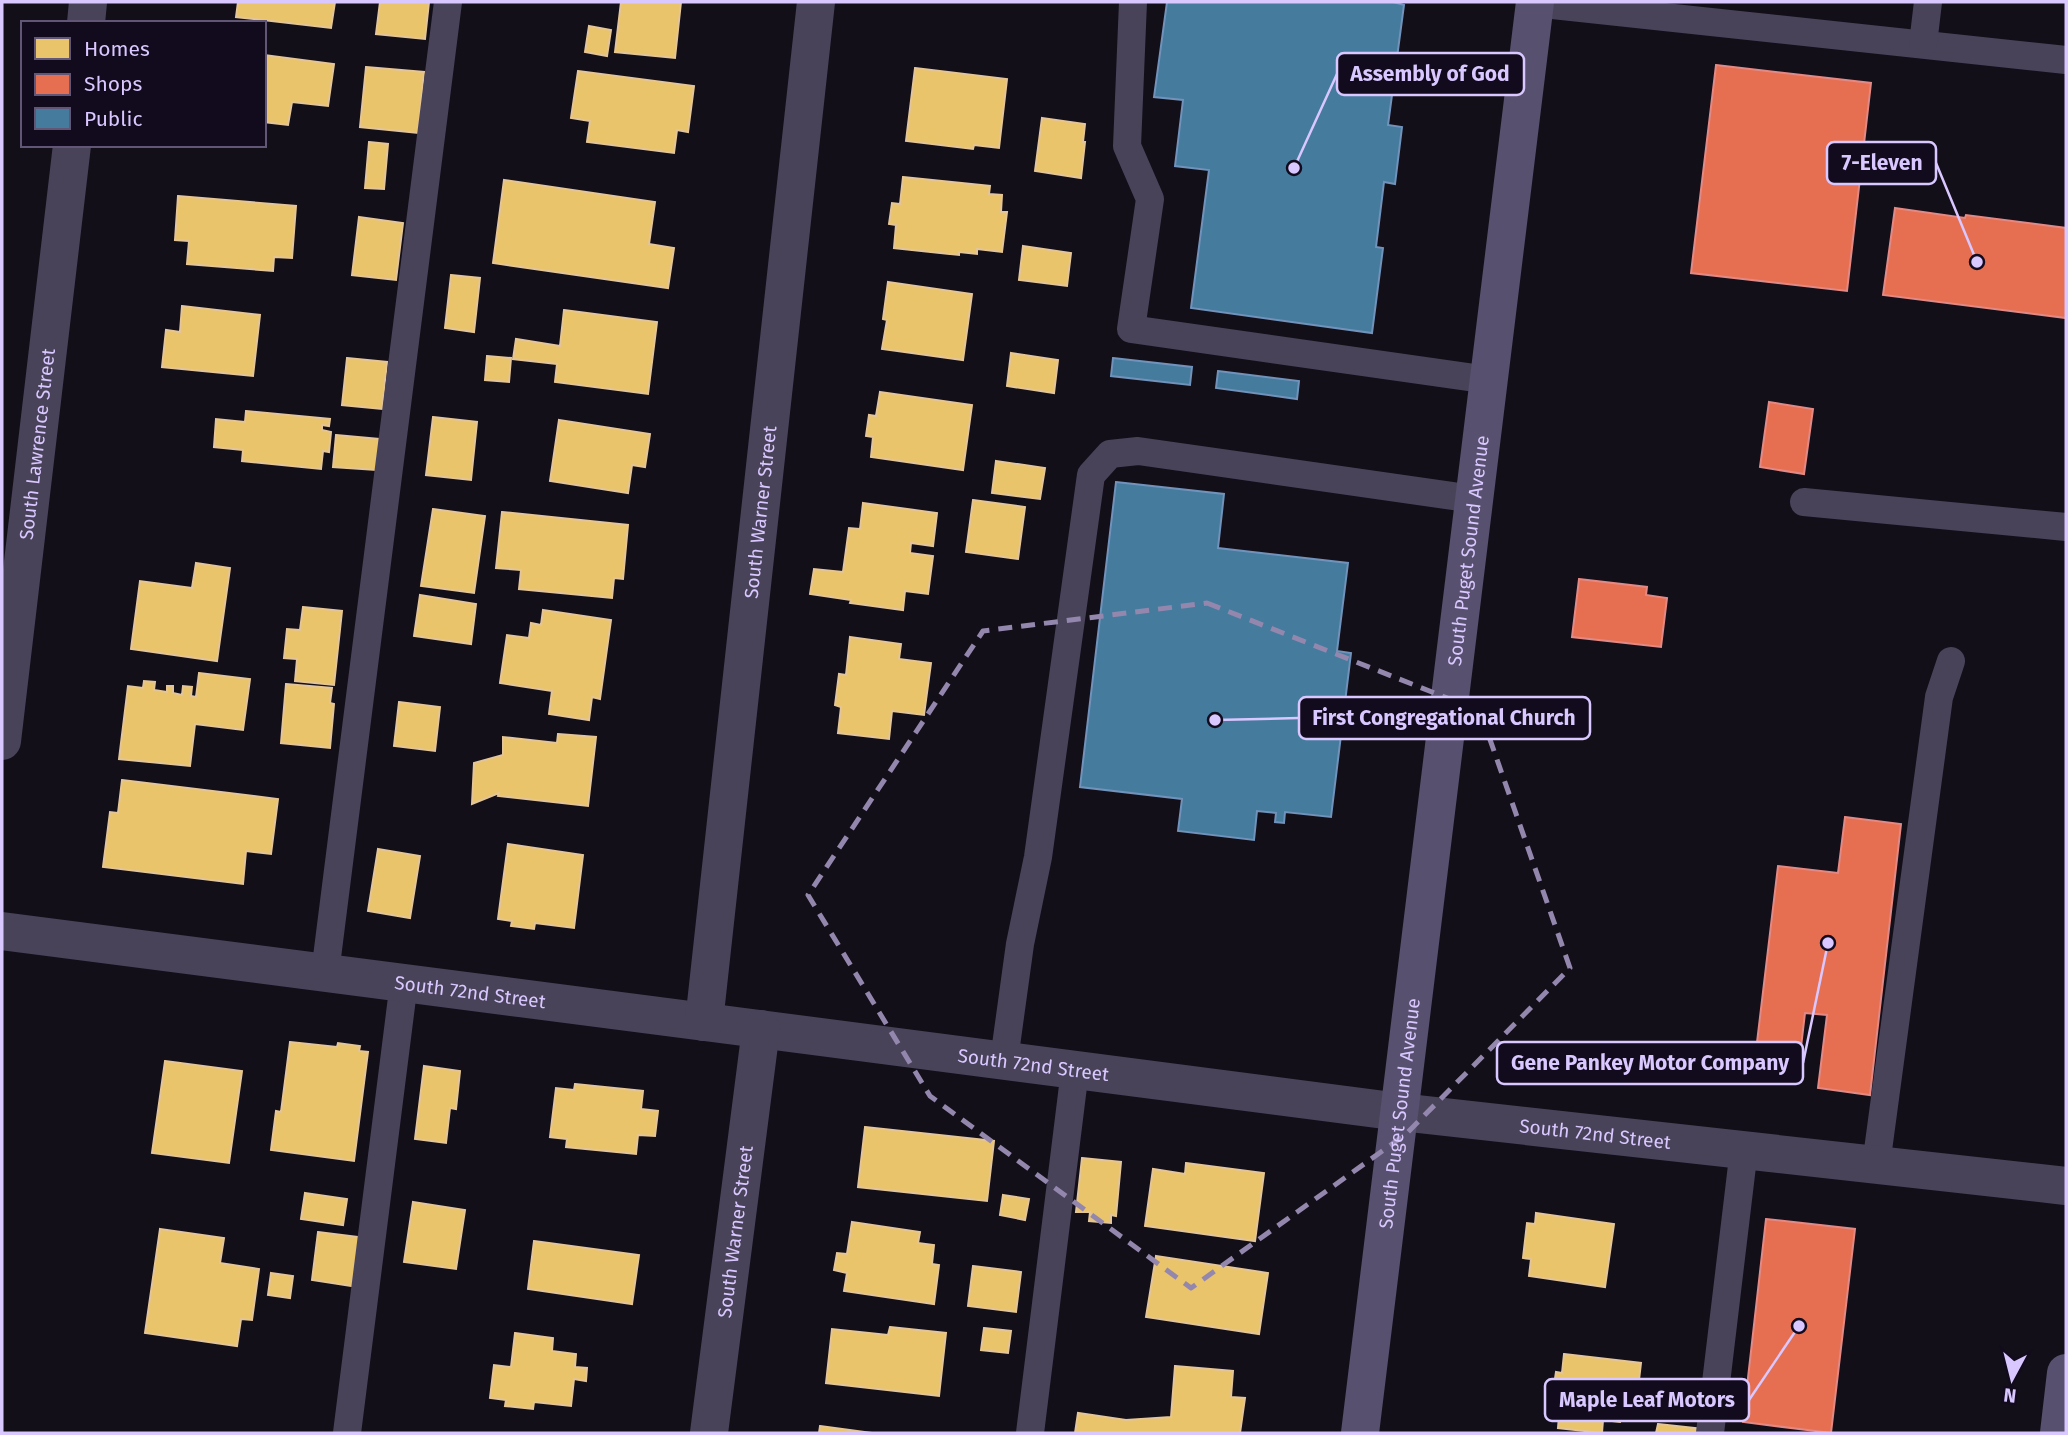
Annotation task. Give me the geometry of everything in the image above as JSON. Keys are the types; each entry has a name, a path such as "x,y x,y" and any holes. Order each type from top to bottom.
{"street":[{"path":"86,21 88,2"},
{"name":"South Warner Street","path":"704,1022 816,2"},
{"name":"South Puget Sound Avenue","path":"1360,1433 1534,2"},
{"name":"South Lawrence Street","path":"2,741 10,600 72,147"},
{"name":"South 72nd Street","path":"2,932 1400,1112 2066,1186"},
{"name":"South Warner Street","path":"709,1433 761,1029"},
{"path":"2059,1433 2066,1373"}],"lane":[{"path":"325,973 448,2"},
{"path":"1133,2 1127,146 1150,199 1131,329 1489,380"},
{"path":"1534,2 2066,60"},
{"path":"1923,44 1928,2"},
{"path":"1004,1060 1020,944 1038,857 1091,475 1110,454 1138,451 1474,499"},
{"path":"1804,502 2066,527"},
{"path":"1876,1165 1939,698 1951,662"},
{"path":"347,1433 404,982"},
{"path":"1030,1433 1075,1070"},
{"path":"1710,1433 1744,1149"}],"highlighted area":[{"path":"1207,603 1480,711 1570,968 1406,1134 1191,1288 930,1096 808,895 983,631"}],"building: Homes":[{"path":"238,2 335,2 331,28 236,17"},
{"path":"380,2 429,2 425,39 376,34"},
{"path":"621,2 681,2 675,58 615,52"},
{"path":"589,26 611,30 607,56 585,52"},
{"path":"266,55 334,64 328,106 292,102 288,125 266,122"},
{"path":"366,67 424,72 418,133 360,127"},
{"path":"915,68 1007,79 999,148 974,145 973,149 906,141"},
{"path":"578,71 694,86 688,132 677,130 674,153 587,142 590,121 571,118"},
{"path":"1042,118 1085,124 1081,178 1035,171"},
{"path":"369,142 388,144 384,189 365,188"},
{"path":"903,177 990,186 989,194 1002,195 1001,212 1007,212 1002,252 977,249 977,254 959,252 959,255 894,248 896,225 889,224 892,203 900,204"},
{"path":"504,180 655,202 649,244 674,248 668,288 493,263"},
{"path":"178,196 296,206 292,258 274,257 273,271 187,264 189,241 175,240"},
{"path":"359,217 403,223 396,280 352,275"},
{"path":"1023,246 1071,253 1067,286 1019,280"},
{"path":"451,275 480,278 474,332 445,328"},
{"path":"888,282 972,294 963,360 882,349 887,320 883,319"},
{"path":"182,306 260,315 253,376 162,367 166,330 180,332"},
{"path":"564,310 657,322 648,394 555,382 557,364 513,359 516,339 560,346"},
{"path":"1011,353 1058,360 1054,393 1007,386"},
{"path":"487,356 511,358 509,382 485,380"},
{"path":"347,358 387,362 382,409 342,405"},
{"path":"880,392 972,405 963,470 871,457 873,437 866,436 869,415 876,416"},
{"path":"246,411 330,419 329,426 322,425 322,430 331,432 329,452 323,451 321,469 242,461 243,450 214,447 216,419 245,422"},
{"path":"433,417 477,422 471,480 426,475"},
{"path":"559,420 650,434 645,467 632,465 628,493 550,481"},
{"path":"336,435 379,439 376,470 333,467"},
{"path":"996,461 1045,468 1040,499 992,493"},
{"path":"973,500 1025,507 1018,559 966,552"},
{"path":"863,503 937,513 933,546 911,543 910,553 933,556 928,594 905,591 903,610 810,594 814,569 843,572 849,528 860,529"},
{"path":"433,509 485,516 474,593 421,586"},
{"path":"502,512 628,525 623,579 614,578 612,598 519,589 521,570 496,568"},
{"path":"196,563 230,568 217,661 131,649 140,581 192,588"},
{"path":"420,595 476,604 471,644 414,636"},
{"path":"303,607 342,611 334,685 295,681 297,659 284,658 287,629 300,630"},
{"path":"543,610 611,620 600,699 592,697 589,720 549,714 552,691 500,683 507,635 529,638 531,623 541,625"},
{"path":"850,637 901,644 899,659 931,663 924,715 892,711 889,739 838,733 841,707 835,705 839,674 846,675"},
{"path":"199,673 250,679 243,730 195,724 190,766 119,759 128,686 143,688 144,681 155,682 154,690 167,692 167,686 173,686 173,693 182,695 183,686 192,687 191,696 196,697"},
{"path":"286,684 332,688 330,703 334,704 330,748 281,743"},
{"path":"399,702 440,707 435,751 394,746"},
{"path":"558,734 596,737 588,806 498,796 499,793 472,804 474,763 503,755 503,737 557,743"},
{"path":"122,780 278,799 271,854 246,851 243,884 103,867 110,812 118,813"},
{"path":"508,844 583,855 574,928 535,923 534,929 511,926 512,921 498,919"},
{"path":"378,849 420,856 410,918 368,911"},
{"path":"290,1042 337,1047 338,1043 360,1046 359,1051 368,1052 354,1161 271,1150 276,1111 281,1112"},
{"path":"165,1061 242,1071 229,1163 152,1153"},
{"path":"424,1066 460,1071 456,1109 450,1108 446,1143 415,1139"},
{"path":"575,1084 643,1091 641,1109 658,1111 655,1136 638,1135 636,1154 566,1147 567,1139 550,1137 556,1088 574,1090"},
{"path":"865,1127 994,1141 987,1201 858,1187"},
{"path":"1082,1158 1121,1162 1116,1216 1111,1215 1111,1223 1089,1221 1090,1212 1076,1212"},
{"path":"1186,1163 1264,1173 1255,1241 1145,1226 1153,1169 1185,1174"},
{"path":"305,1193 347,1199 343,1225 301,1219"},
{"path":"1003,1195 1029,1199 1025,1220 1000,1215"},
{"path":"413,1202 465,1210 456,1269 404,1262"},
{"path":"1536,1213 1614,1224 1605,1287 1529,1276 1531,1259 1523,1258 1527,1223 1535,1224"},
{"path":"852,1222 920,1232 918,1243 934,1245 932,1264 939,1265 934,1304 844,1291 847,1273 834,1270 837,1253 847,1254"},
{"path":"160,1229 224,1238 220,1263 259,1269 252,1320 241,1319 237,1346 145,1333"},
{"path":"318,1232 359,1237 352,1286 312,1280"},
{"path":"534,1241 639,1255 632,1304 528,1289"},
{"path":"1156,1256 1268,1273 1259,1334 1146,1317"},
{"path":"973,1266 1021,1272 1016,1312 968,1306"},
{"path":"271,1273 293,1276 290,1298 268,1295"},
{"path":"890,1327 946,1333 939,1396 826,1383 832,1329 888,1335"},
{"path":"984,1328 1011,1331 1008,1353 981,1350"},
{"path":"515,1333 553,1338 552,1351 576,1354 575,1367 587,1368 586,1381 574,1379 571,1406 534,1402 533,1409 505,1406 506,1400 490,1398 494,1365 511,1367"},
{"path":"1564,1354 1641,1363 1637,1397 1623,1395 1620,1422 1603,1420 1602,1433 1558,1428 1561,1393 1553,1392 1556,1372 1562,1373"},
{"path":"1175,1366 1233,1371 1231,1397 1245,1398 1240,1433 1075,1433 1078,1413 1126,1420 1171,1417"},
{"path":"1658,1424 1703,1429 1703,1433 1656,1433"},
{"path":"820,1426 872,1433 819,1433"}],"building: Shops":[{"path":"1716,65 1871,83 1847,291 1691,273"},
{"path":"1895,208 2066,228 2066,318 1883,295"},
{"path":"1769,402 1813,409 1804,474 1760,467"},
{"path":"1579,579 1647,587 1646,595 1667,598 1661,647 1572,637"},
{"path":"1845,817 1901,824 1870,1095 1818,1088 1827,1015 1805,1013 1797,1081 1753,1076 1778,866 1838,873"},
{"path":"1766,1219 1855,1229 1831,1433 1743,1422"}],"building: Public":[{"path":"1167,2 1393,2 1404,5 1388,125 1402,127 1395,184 1384,182 1376,247 1383,248 1372,333 1191,308 1209,170 1175,166 1183,100 1154,97"},
{"path":"1113,358 1192,367 1190,385 1111,376"},
{"path":"1218,371 1299,381 1297,399 1216,388"},
{"path":"1116,482 1224,494 1218,548 1348,563 1337,651 1351,653 1331,817 1285,812 1284,823 1275,822 1276,813 1257,811 1254,840 1178,831 1182,799 1080,787"}],"place":[{"name":"Assembly of God","path":"1294,168"},
{"name":"7-Eleven","path":"1977,262"},
{"name":"First Congregational Church","path":"1215,720"},
{"name":"Gene Pankey Motor Company","path":"1828,943"},
{"name":"Maple Leaf Motors","path":"1799,1326"}]}
